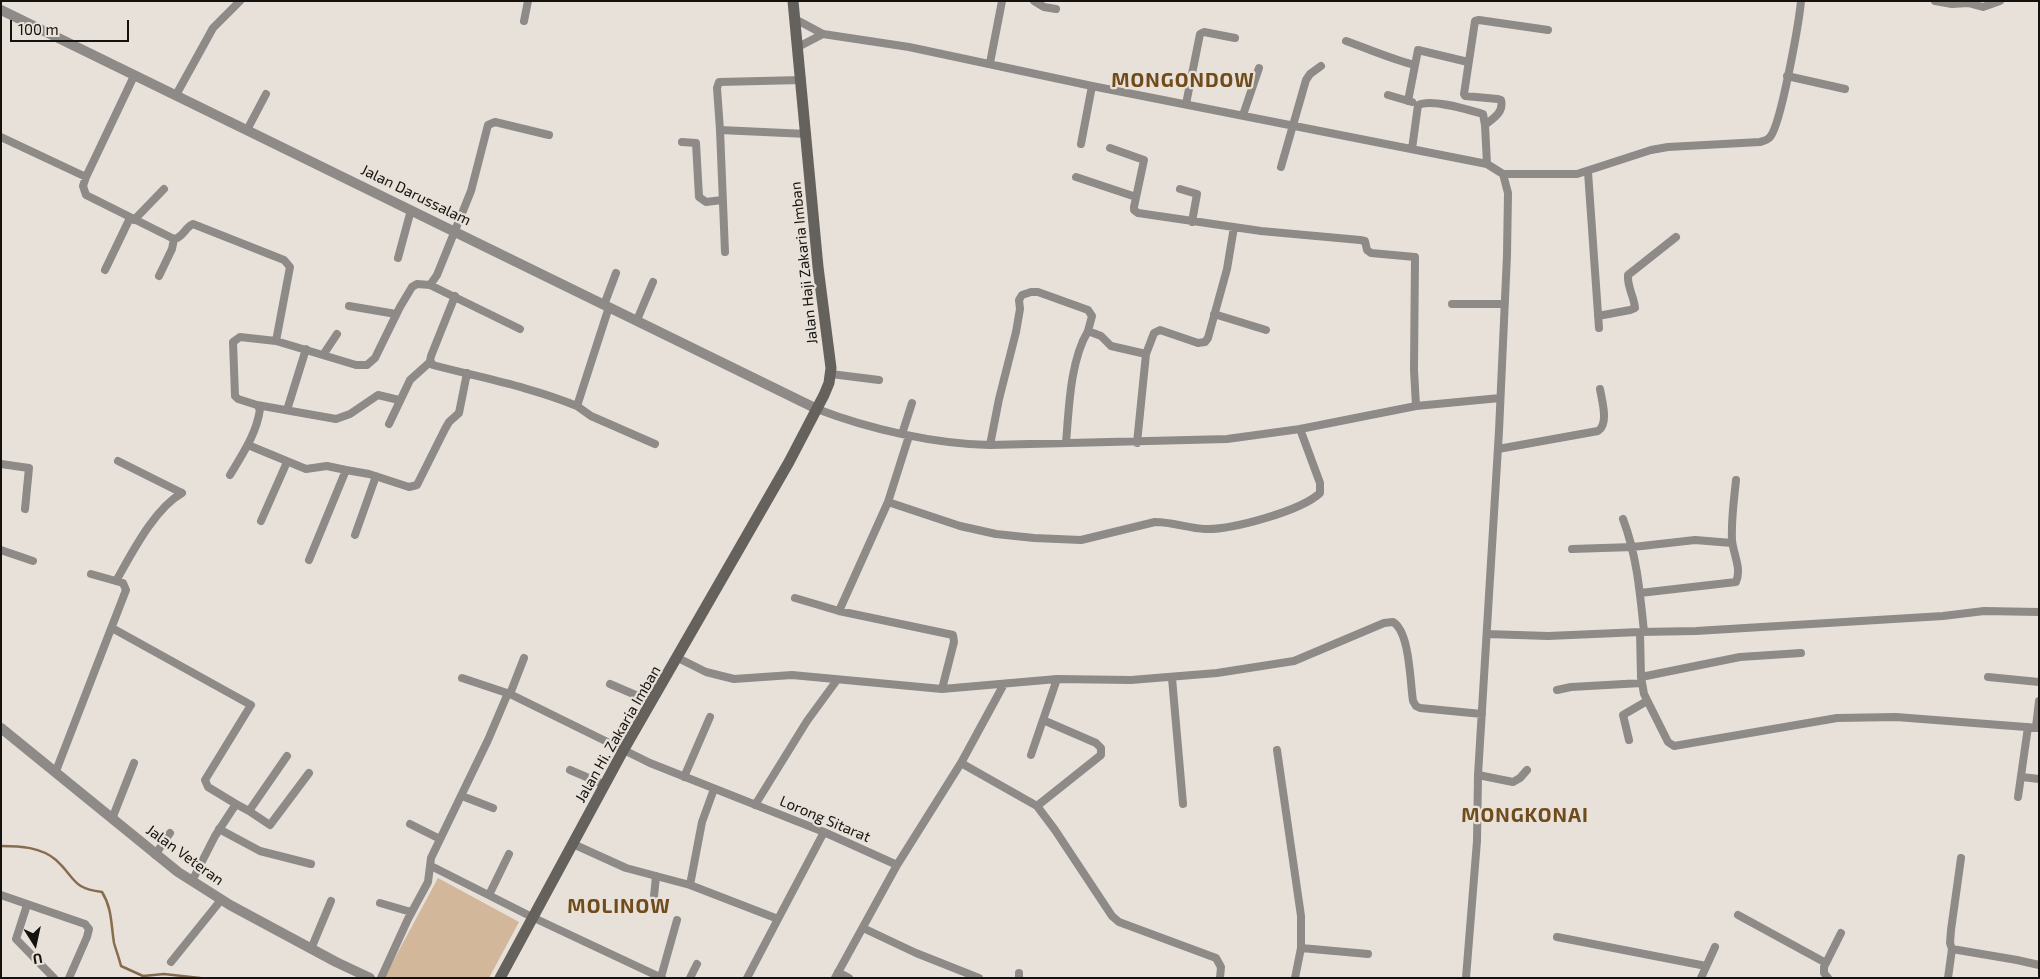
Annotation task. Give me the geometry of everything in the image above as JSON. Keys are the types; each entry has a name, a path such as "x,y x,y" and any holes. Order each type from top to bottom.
{"main road":[{"name":"Jalan Haji Zakaria Imban","path":"763,506 817,409 831,374 818,266 802,80 793,1"},
{"name":"Jalan Hi. Zakaria Imban","path":"500,978 624,749 678,658 763,506"}],"street":[{"path":"176,95 213,28 240,1"},
{"path":"524,21 528,1"},
{"path":"990,64 1002,1"},
{"path":"1034,1 1044,7 1056,9"},
{"path":"1935,1 1952,4 1964,3 1983,7 2000,1"},
{"path":"795,19 823,34 879,42 1486,164 1503,174 1569,175 1588,172 1651,150 1668,147 1760,142 1766,140 1773,132 1787,76 1801,4"},
{"name":"Jalan Darussalam","path":"1,10 817,409"},
{"path":"1485,125 1499,113 1502,108 1502,100 1465,96 1463,91 1475,21 1548,30"},
{"path":"1186,104 1200,34 1204,32 1235,38"},
{"path":"798,47 823,34"},
{"path":"1346,41 1373,50 1385,57 1415,65"},
{"path":"1408,100 1417,52 1421,50 1468,62"},
{"path":"1281,167 1306,80 1310,74 1321,66"},
{"path":"1243,115 1259,68"},
{"path":"134,76 86,177 83,186 86,195 174,239 181,237 189,226 194,224 289,264 276,340"},
{"path":"1787,76 1846,89"},
{"path":"725,252 717,88 719,82 802,80"},
{"path":"1081,144 1092,86"},
{"path":"248,130 266,94"},
{"path":"1388,95 1408,100 1418,105 1424,103 1444,105 1483,114 1486,164"},
{"path":"1412,149 1418,105"},
{"path":"430,285 437,275 456,232 471,191 488,124 495,122 549,135"},
{"path":"720,130 806,134"},
{"path":"1,137 86,177"},
{"path":"682,142 696,143 700,197 706,202 722,200"},
{"path":"1110,148 1144,160 1134,207 1134,210 1138,213 1302,236 1360,240 1364,241 1371,253 1415,257 1414,370 1416,406"},
{"path":"1588,172 1599,328"},
{"path":"1466,978 1476,841 1478,775 1499,431 1508,192 1503,174"},
{"path":"1076,177 1136,198"},
{"path":"105,270 132,219 164,189"},
{"path":"1180,189 1197,194 1192,222"},
{"path":"398,258 411,210"},
{"path":"1137,443 1146,354 1154,333 1160,330 1192,343 1204,342 1208,338 1227,269 1234,227"},
{"path":"1598,316 1635,308 1629,289 1628,275 1676,237"},
{"path":"159,276 172,248 174,239"},
{"path":"577,406 616,273"},
{"path":"637,320 653,282"},
{"path":"399,400 378,395 350,414 336,419 257,405 238,399 235,396 233,342 240,337 276,340 356,365 367,365 375,358 396,314 415,285 430,285 520,329"},
{"path":"990,446 999,399 1016,332 1020,308 1019,300 1022,295 1030,292 1038,292 1088,310 1092,316 1088,331 1082,342 1075,372 1066,443"},
{"path":"389,424 410,380 430,362 455,296"},
{"path":"1452,304 1504,304"},
{"path":"349,306 396,314"},
{"path":"1214,314 1266,330"},
{"path":"1088,331 1101,336 1111,346 1146,354"},
{"path":"323,355 337,334"},
{"path":"287,410 306,349"},
{"path":"430,362 433,366 467,373 557,398 577,406 591,416 655,444"},
{"path":"248,444 306,469 327,466 376,476 408,487 417,485 449,422 459,414 467,373"},
{"path":"831,374 879,380"},
{"path":"1498,449 1602,429 1604,423 1600,389"},
{"path":"817,409 906,435 962,444 990,446 1227,440 1300,429 1416,406 1500,402"},
{"path":"840,611 888,502 906,435 912,403"},
{"path":"230,475 248,444 258,420 260,409 257,405"},
{"path":"888,502 960,526 996,534 1034,538 1081,540 1155,522 1166,522 1204,529 1222,528 1270,516 1314,499 1320,493 1320,483 1300,429"},
{"path":"116,581 157,517 167,504 182,493 118,461"},
{"path":"261,521 287,462"},
{"path":"1,464 29,468 25,509"},
{"path":"310,560 346,470"},
{"path":"356,535 376,476"},
{"path":"1640,593 1736,582 1738,570 1732,543 1732,521 1736,480"},
{"path":"1623,520 1633,547 1640,593 1642,680 1647,702 1652,707 1668,742 1674,746 1837,718 1896,717 2034,727"},
{"path":"1572,548 1633,547 1695,540 1732,543"},
{"path":"1,550 33,561"},
{"path":"56,771 126,590 123,583 91,574"},
{"path":"795,598 840,611 953,635 954,642 942,689"},
{"path":"1487,634 1548,636 1696,631 1943,616 1984,611 2039,612"},
{"path":"678,658 722,677 746,679 792,676 942,689 1056,679 1109,681 1172,678 1294,661 1384,623 1393,622 1402,631 1406,643 1413,700 1416,706 1420,708 1482,714"},
{"path":"112,628 249,702 251,705 205,780 208,787 270,825 309,773"},
{"path":"1557,690 1642,680 1740,657 1801,653"},
{"path":"381,978 411,912 428,882 431,858 462,796 524,658"},
{"path":"1988,677 2039,682"},
{"name":"Lorong Sitarat","path":"462,678 509,694 650,763 824,832 897,865"},
{"path":"1172,678 1183,804"},
{"path":"1032,755 1056,679"},
{"path":"755,804 807,721 837,680"},
{"path":"610,684 652,702"},
{"path":"849,978 837,975 897,865 961,763 1004,684"},
{"path":"2018,797 2039,701"},
{"path":"1629,740 1623,715 1647,702"},
{"path":"684,777 710,717"},
{"path":"1037,806 1101,754 1101,748 1096,743 1043,720"},
{"name":"Jalan Veteran","path":"1,728 178,872 221,900 370,978"},
{"path":"1277,750 1301,916 1301,948 1295,978"},
{"path":"249,811 286,756"},
{"path":"112,818 134,763"},
{"path":"961,763 1037,806 1115,920 1135,930 1216,958 1221,967 1220,978"},
{"path":"570,770 605,786"},
{"path":"1478,775 1514,782 1526,770"},
{"path":"2022,777 2039,779"},
{"path":"690,886 702,822 714,788"},
{"path":"462,796 494,808"},
{"path":"192,881 219,829 236,804"},
{"path":"410,824 440,839"},
{"path":"219,829 260,851 311,864"},
{"path":"155,855 170,832"},
{"path":"747,978 824,832"},
{"path":"573,844 626,868 690,886 778,919"},
{"path":"489,895 509,854"},
{"path":"1948,978 1952,949 1950,943 1962,858"},
{"path":"431,866 662,977 677,920"},
{"path":"653,907 656,876"},
{"path":"1,896 86,924 89,929 87,937 69,978"},
{"path":"172,962 221,900"},
{"path":"311,948 331,901"},
{"path":"380,903 411,912"},
{"path":"27,905 16,939 54,978"},
{"path":"1738,915 1826,963"},
{"path":"862,928 916,953 979,978"},
{"path":"1828,978 1824,973 1826,963 1841,933"},
{"path":"1557,937 1706,966"},
{"path":"1701,978 1715,947"},
{"path":"1301,948 1368,954"},
{"path":"1952,949 2039,965"},
{"path":"690,978 697,964"}],"shaded area":[{"path":"438,878 519,922 489,978 384,978"}],"waterway":[{"path":"1,846 23,847 44,852 56,860 79,885 102,892 109,910 114,943 121,966 143,976 164,974 200,978"}],"district":[{"name":"MONGONDOW","path":"1183,80"},
{"name":"MONGKONAI","path":"1525,815"},
{"name":"MOLINOW","path":"619,906"}]}
